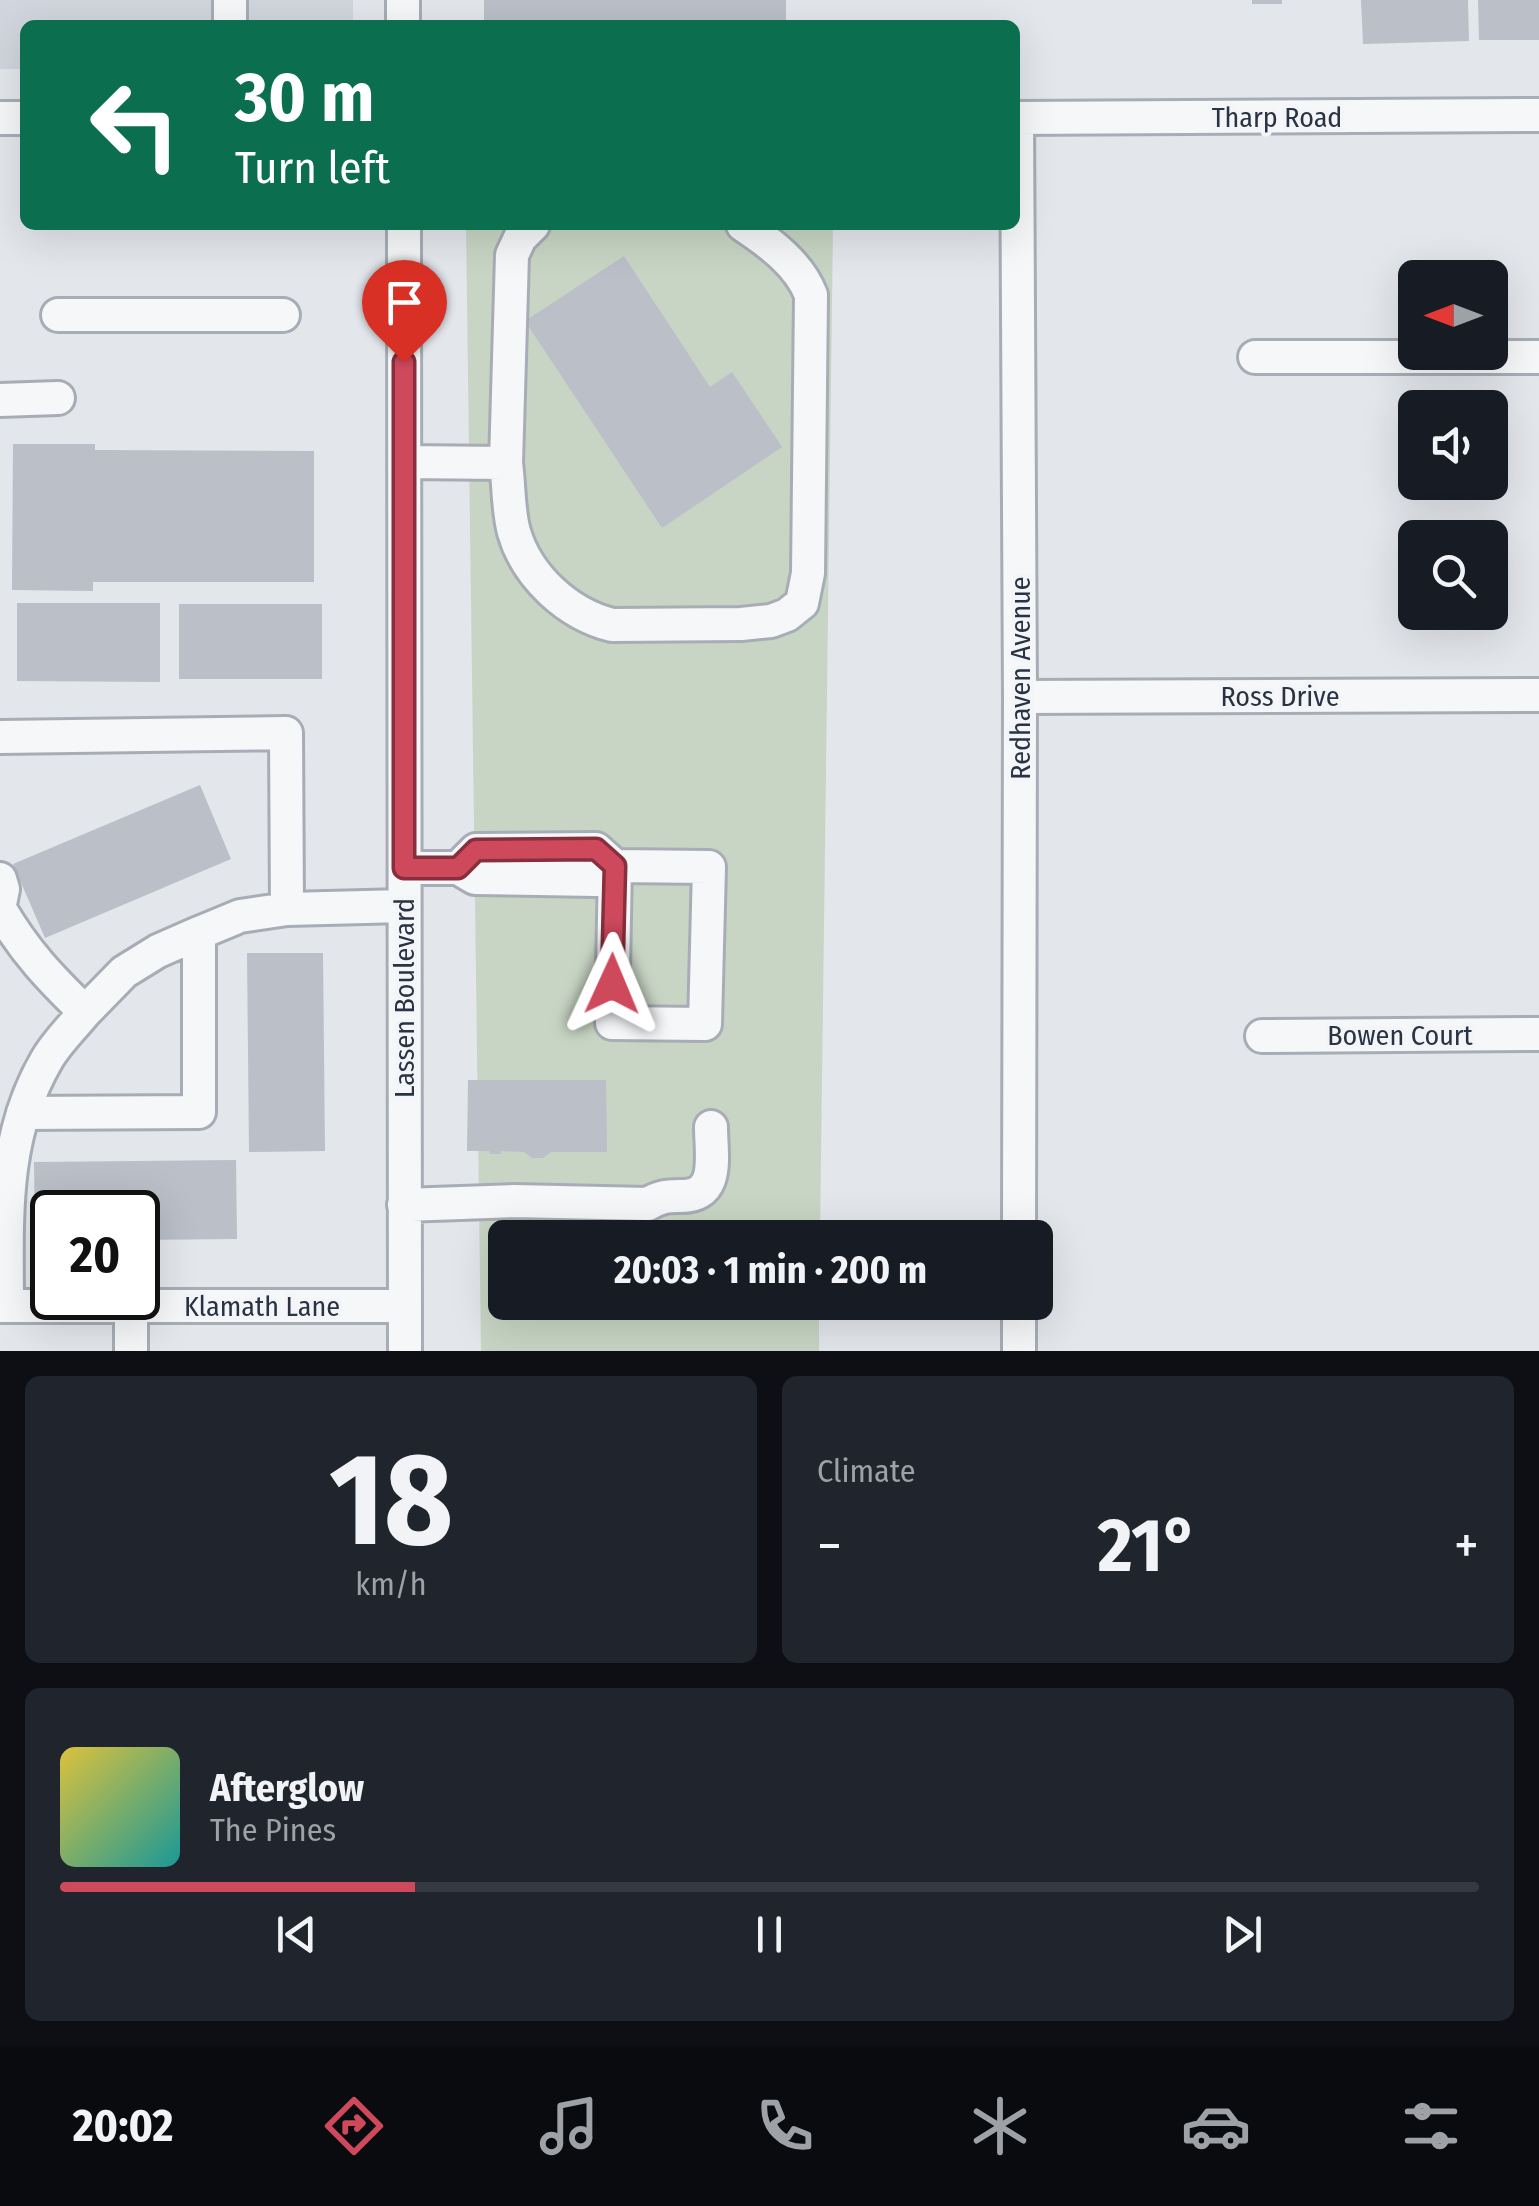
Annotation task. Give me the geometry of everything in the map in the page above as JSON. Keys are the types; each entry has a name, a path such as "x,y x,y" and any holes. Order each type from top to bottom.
{"street":[{"name":"Tharp Road","path":"1020,118 1539,116"},
{"name":"Lassen Boulevard","path":"404,230 404,1351"},
{"path":"528,230 512,255 506,463 514,532 536,573 554,594 576,611 612,625 771,621 802,603 808,573 810,295 805,279 772,245 750,230"},
{"name":"Redhaven Avenue","path":"1017,230 1019,1220"},
{"path":"58,316 283,315"},
{"path":"1254,357 1539,358"},
{"path":"0,400 58,398"},
{"path":"404,462 506,463"},
{"name":"Ross Drive","path":"1020,698 1539,695"},
{"path":"0,736 286,733 287,909"},
{"path":"404,868 458,868 475,878 596,880 615,866 709,868 706,1024 612,1023 615,866"},
{"path":"0,879 0,906 19,942 85,1012"},
{"path":"4,1306 3,1202 26,1101 47,1058 124,972 158,951 240,916 287,909 404,906"},
{"path":"23,1113 199,1112 199,933"},
{"name":"Bowen Court","path":"1262,1036 1539,1034"},
{"path":"404,1205 514,1201 648,1204 658,1197 698,1195 706,1189 710,1178 711,1126"},
{"name":"Klamath Lane","path":"4,1306 30,1306"},
{"name":"Klamath Lane","path":"160,1306 404,1306"},
{"path":"132,1320 132,1351"},
{"path":"1019,1320 1019,1351"}],"shaded area":[{"path":"0,0 353,0 353,20 20,20 20,69 0,69"}],"green space":[{"path":"466,230 833,230 820,1220 488,1220 488,1320 819,1320 819,1351 481,1351"}],"building":[{"path":"484,0 786,0 786,20 484,20"},
{"path":"1252,0 1282,0 1282,4 1252,4"},
{"path":"1361,0 1468,0 1469,41 1363,44"},
{"path":"1478,0 1539,0 1539,40 1479,40"},
{"path":"624,256 710,387 732,372 782,447 662,528 525,321"},
{"path":"13,444 95,444 95,450 314,451 314,582 93,582 93,591 12,590"},
{"path":"17,603 160,603 160,682 17,681"},
{"path":"179,604 322,604 322,679 179,679"},
{"path":"200,785 231,859 45,938 13,864"},
{"path":"247,953 323,953 325,1151 249,1152"},
{"path":"468,1080 606,1080 607,1152 551,1152 543,1158 532,1158 524,1152 467,1151"},
{"path":"236,1160 237,1239 160,1240 160,1190 34,1190 34,1162"}],"route":[{"path":"404,362 404,868 458,868 476,850 596,849 615,866 612,984"}]}
